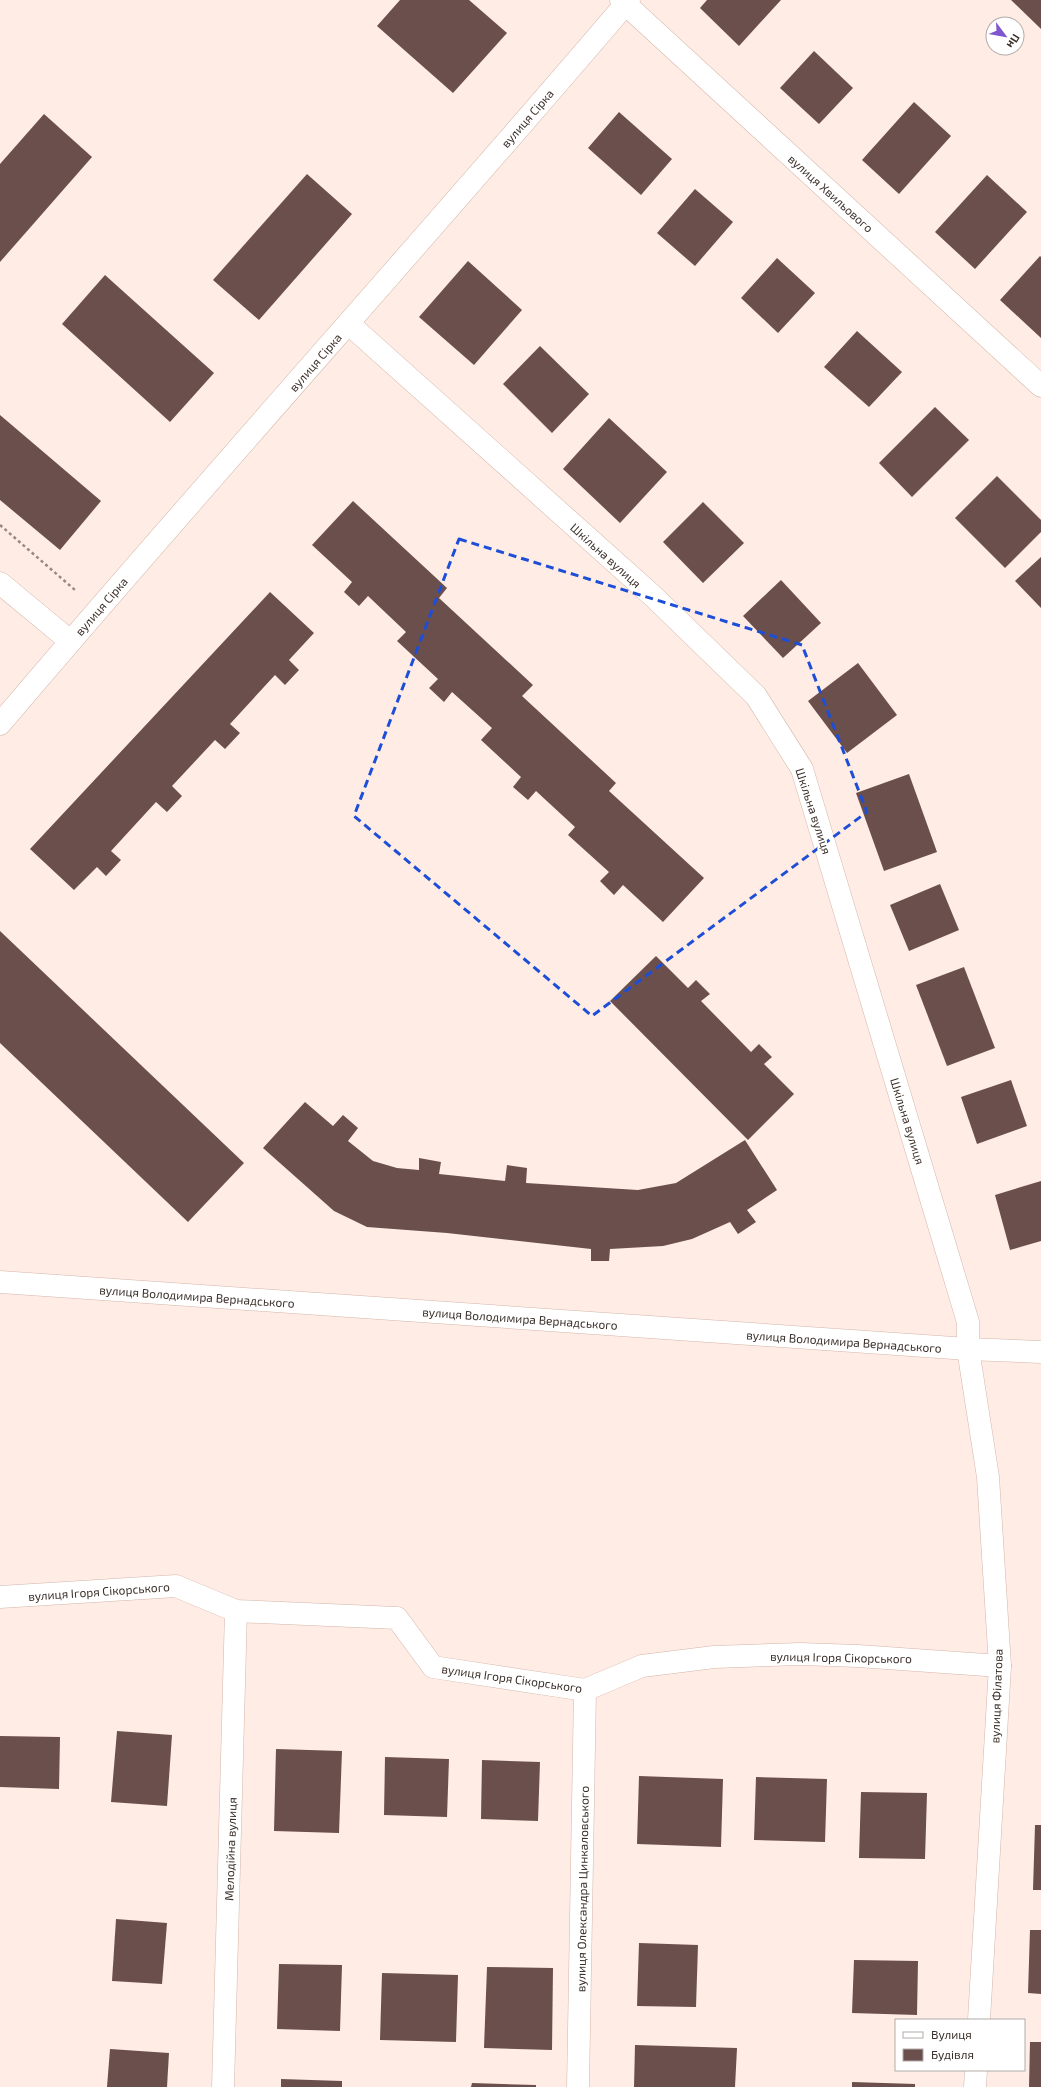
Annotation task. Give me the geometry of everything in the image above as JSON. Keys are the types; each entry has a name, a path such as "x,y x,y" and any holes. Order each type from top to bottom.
{"street":[{"name":"вулиця Сірка","path":"0,724 70,641 349,324 626,1"},
{"name":"вулиця Хвильового","path":"626,1 1041,386"},
{"name":"Шкільна вулиця","path":"349,324 654,597 756,696 802,769 968,1322 968,1349"},
{"path":"0,583 70,641"},
{"name":"вулиця Володимира Вернадського","path":"0,1282 968,1349 1041,1352"},
{"name":"вулиця Філатова","path":"968,1349 988,1477 1000,1666 979,2019"},
{"name":"вулиця Ігоря Сікорського","path":"0,1597 176,1586 236,1611 397,1618 433,1667 586,1690 642,1666 714,1657 800,1654 858,1656 1000,1666"},
{"name":"Мелодійна вулиця","path":"223,2087 236,1611"},
{"name":"вулиця Олександра Цинкаловського","path":"578,2087 586,1690"},
{"path":"975,2087 976,2071"}],"path":[{"path":"0,525 98,609"}],"highlighted area":[{"path":"459,539 802,645 867,812 592,1016 354,816"}],"building":[{"path":"400,0 469,0 507,33 453,93 377,26"},
{"path":"707,0 781,0 739,46 700,8"},
{"path":"1011,0 1041,0 1041,29"},
{"path":"814,51 853,88 819,124 780,88"},
{"path":"914,102 951,136 899,194 862,160"},
{"path":"619,112 672,159 641,195 588,148"},
{"path":"44,114 92,157 0,262 0,164"},
{"path":"307,174 352,214 259,320 213,280"},
{"path":"987,175 1027,212 975,269 935,232"},
{"path":"695,189 733,222 695,266 657,233"},
{"path":"1040,256 1041,257 1041,338 1000,300"},
{"path":"777,258 815,293 778,333 741,298"},
{"path":"468,261 522,310 474,365 419,317"},
{"path":"105,275 214,373 170,422 62,324"},
{"path":"857,331 902,372 869,407 824,367"},
{"path":"540,346 589,394 552,433 503,384"},
{"path":"935,407 969,440 912,497 879,463"},
{"path":"0,415 101,501 60,550 0,500"},
{"path":"609,418 667,472 620,523 563,469"},
{"path":"997,476 1041,520 1041,532 1005,568 955,518"},
{"path":"353,501 447,588 439,598 533,685 522,696 616,783 609,791 704,878 663,922 623,885 614,895 600,881 609,872 568,835 575,827 536,791 528,800 513,787 521,777 481,740 492,728 452,692 444,702 429,688 438,679 397,641 406,632 368,596 359,606 344,592 352,582 312,545"},
{"path":"703,502 744,543 703,583 663,542"},
{"path":"1041,557 1041,608 1015,581"},
{"path":"781,580 821,623 783,658 743,616"},
{"path":"270,592 314,633 289,660 299,670 285,685 275,675 230,724 240,733 225,749 215,740 172,786 182,796 167,812 156,802 111,851 121,860 106,876 97,867 74,890 30,849"},
{"path":"858,663 897,715 847,753 808,701"},
{"path":"909,774 937,852 884,871 856,793"},
{"path":"940,884 959,930 909,951 890,905"},
{"path":"0,931 244,1163 188,1222 0,1043"},
{"path":"656,956 688,988 696,980 710,994 701,1001 751,1052 759,1044 772,1057 764,1064 794,1094 748,1140 610,1001"},
{"path":"964,967 995,1048 947,1066 916,985"},
{"path":"1011,1080 1027,1126 977,1144 961,1097"},
{"path":"305,1102 333,1126 343,1115 358,1128 348,1141 373,1161 397,1168 419,1170 419,1158 441,1162 439,1174 505,1181 507,1165 527,1168 526,1183 638,1190 676,1183 745,1140 777,1190 747,1210 756,1222 738,1234 730,1222 692,1239 663,1246 610,1249 609,1261 591,1261 591,1249 447,1233 367,1227 334,1211 263,1148"},
{"path":"1041,1181 1041,1241 1010,1250 995,1195"},
{"path":"117,1731 172,1735 167,1806 111,1802"},
{"path":"0,1736 60,1737 59,1789 0,1787"},
{"path":"276,1749 342,1751 339,1833 274,1831"},
{"path":"385,1757 449,1759 447,1817 384,1815"},
{"path":"482,1760 540,1762 538,1821 481,1819"},
{"path":"639,1776 723,1779 721,1847 637,1844"},
{"path":"756,1777 827,1779 825,1842 754,1840"},
{"path":"861,1792 927,1793 925,1859 859,1858"},
{"path":"1035,1825 1041,1825 1041,1890 1033,1890"},
{"path":"116,1919 167,1923 162,1984 112,1981"},
{"path":"1030,1930 1041,1930 1041,1994 1028,1993"},
{"path":"639,1943 698,1945 696,2007 637,2006"},
{"path":"854,1960 918,1961 917,2015 852,2013"},
{"path":"279,1964 342,1965 340,2031 277,2029"},
{"path":"487,1967 553,1968 552,2050 484,2048"},
{"path":"382,1973 458,1975 456,2042 380,2040"},
{"path":"1030,2042 1041,2042 1041,2087 1029,2087"},
{"path":"635,2045 737,2048 735,2087 634,2087"},
{"path":"110,2049 169,2053 167,2087 107,2087"},
{"path":"281,2079 342,2081 342,2087 281,2087"},
{"path":"852,2082 915,2084 915,2087 852,2087"},
{"path":"472,2083 536,2085 536,2087 471,2087"}]}
